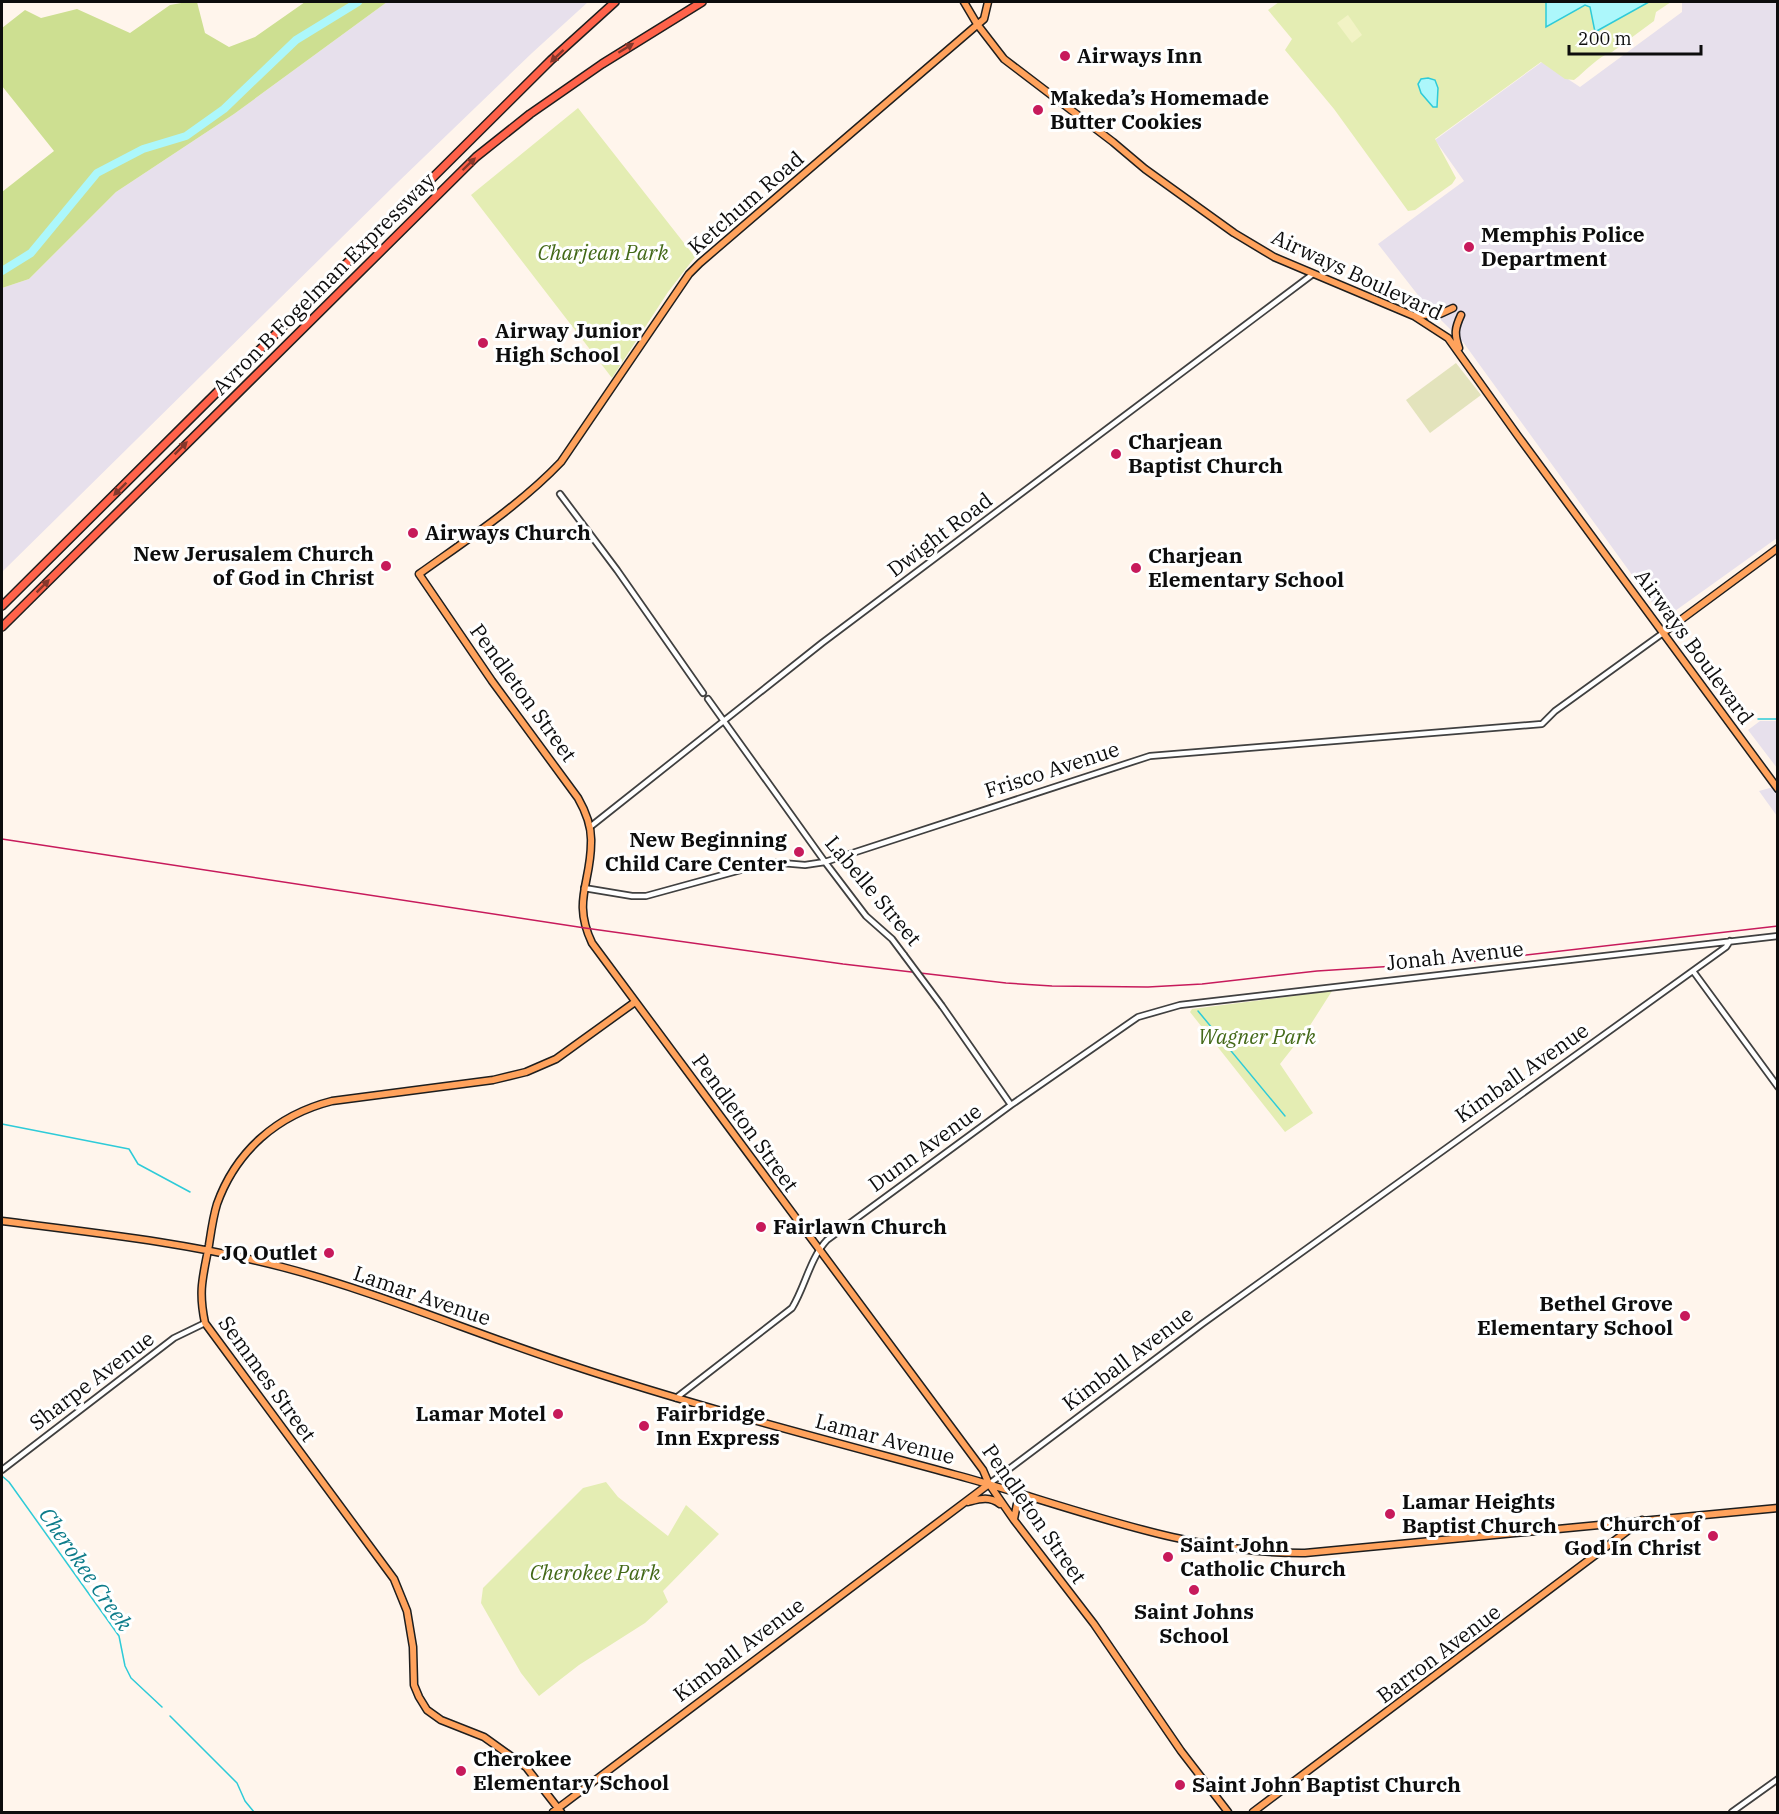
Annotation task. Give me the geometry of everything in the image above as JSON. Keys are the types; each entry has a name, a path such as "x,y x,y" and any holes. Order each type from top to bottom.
{"highway":[{"name":"Avron B Fogelman Expressway","path":"2,606 543,69 615,2"},
{"name":"Avron B Fogelman Expressway","path":"2,627 476,157 530,114 602,64 702,2"}],"main road":[{"name":"Airways Boulevard","path":"964,2 977,24 1004,59 1145,169 1234,233 1275,257 1413,316 1448,338 1776,787"},
{"name":"Ketchum Road","path":"419,574 502,513 561,462 689,274 984,18 988,2"},
{"path":"1413,316 1440,314 1453,308"},
{"path":"1461,315 1455,329 1455,338 1464,359"},
{"path":"1663,633 1778,548"},
{"name":"Pendleton Street","path":"419,574 492,681 578,798 590,827 591,843 582,910 586,931 592,943 978,1463 989,1484 1014,1520 1094,1624 1181,1751 1228,1812"},
{"name":"Semmes Street","path":"557,1811 530,1772 514,1757 484,1737 441,1720 427,1710 414,1685 413,1647 407,1611 394,1579 205,1323 201,1296 216,1206 229,1176 245,1153 282,1121 310,1107 332,1101 494,1080 526,1072 556,1059 635,1002"},
{"name":"Lamar Avenue","path":"2,1221 208,1250 281,1267 326,1280 557,1361 675,1398 989,1484 1175,1538 1232,1549 1277,1553 1337,1550 1778,1508"},
{"name":"Kimball Avenue","path":"557,1811 989,1484"},
{"path":"1014,1520 1017,1504 1028,1497"},
{"path":"962,1504 990,1498 1006,1508"},
{"name":"Barron Avenue","path":"1253,1812 1643,1520"}],"street":[{"name":"Dwight Road","path":"590,827 723,720 1313,274"},
{"path":"560,494 617,570 703,693"},
{"name":"Frisco Avenue","path":"584,888 646,896 770,862 805,865 825,862 1150,756 1542,724 1555,711 1663,633"},
{"name":"Labelle Street","path":"708,699 866,916 892,939 904,955 1011,1105"},
{"name":"Jonah Avenue","path":"1138,1017 1180,1005 1778,936"},
{"name":"Kimball Avenue","path":"989,1484 1202,1324 1693,971 1726,947 1730,941"},
{"path":"1693,971 1778,1087"},
{"name":"Dunn Avenue","path":"675,1398 792,1308 801,1293 819,1249 827,1240 1011,1105 1138,1017"},
{"name":"Sharpe Avenue","path":"2,1470 174,1338 205,1323"},
{"path":"1732,1812 1778,1779"}],"shaded area":[{"path":"387,2 588,2 397,183 2,572 2,288 29,279 116,192 234,114"},
{"path":"1682,2 1777,2 1777,538 1668,616 1659,612 1463,342 1425,304 1378,244 1464,181 1435,140 1542,62 1580,87 1682,12"},
{"path":"1760,721 1777,721 1777,768 1748,730"},
{"path":"1777,786 1777,816 1759,791"}],"green space":[{"path":"197,2 205,33 229,47 255,37 305,2 387,2 234,114 116,192 29,279 2,288 2,192 54,151 2,86 2,28 25,10 41,18 77,9 130,33 170,5"},
{"path":"1279,2 1671,2 1656,12 1654,21 1612,52 1597,60 1574,80 1565,79 1541,62 1435,139 1456,178 1452,184 1415,210 1408,211 1334,109 1285,50 1292,39 1268,10"},
{"path":"1348,15 1362,35 1352,43 1337,23"},
{"name":"Charjean Park","path":"578,108 695,257 668,292 612,378 471,195"},
{"path":"1456,363 1481,395 1430,433 1406,400"},
{"name":"Wagner Park","path":"1332,991 1309,1027 1280,1064 1313,1113 1285,1132 1190,1012 1192,1009"},
{"name":"Cherokee Park","path":"606,1482 618,1497 668,1536 686,1505 719,1534 663,1591 668,1602 645,1623 579,1665 539,1696 521,1673 481,1603 483,1588 583,1488"}],"water":[{"path":"1546,2 1649,2 1595,32 1590,7 1585,5 1546,27"},
{"path":"1421,79 1435,80 1438,88 1437,107 1433,107 1421,93 1418,84"}],"waterway":[{"path":"2,271 31,253 97,173 143,149 186,136 224,109 296,40 358,2"},
{"path":"1758,719 1778,719"},
{"path":"1198,1011 1285,1116"},
{"path":"2,1124 129,1149 138,1164 190,1192"},
{"name":"Cherokee Creek","path":"2,1476 9,1482 119,1636 125,1666 131,1678 162,1707"},
{"name":"Cherokee Creek","path":"170,1716 237,1783 245,1801 254,1812"}],"railway":[{"path":"2,839 585,928 843,964 1006,983 1052,986 1148,987 1202,984 1317,971 1474,961 1778,926"}],"place":[{"name":"Airways Inn","path":"1065,56"},
{"name":"Makeda’s Homemade Butter Cookies","path":"1038,110"},
{"name":"Memphis Police Department","path":"1469,247"},
{"name":"Airway Junior High School","path":"483,343"},
{"name":"Charjean Baptist Church","path":"1116,454"},
{"name":"Airways Church","path":"413,533"},
{"name":"New Jerusalem Church of God in Christ","path":"386,566"},
{"name":"Charjean Elementary School","path":"1136,568"},
{"name":"New Beginning Child Care Center","path":"799,852"},
{"name":"Fairlawn Church","path":"761,1227"},
{"name":"JQ Outlet","path":"329,1253"},
{"name":"Bethel Grove Elementary School","path":"1685,1316"},
{"name":"Lamar Motel","path":"558,1414"},
{"name":"Fairbridge Inn Express","path":"644,1426"},
{"name":"Lamar Heights Baptist Church","path":"1390,1514"},
{"name":"Church of God In Christ","path":"1713,1536"},
{"name":"Saint John Catholic Church","path":"1168,1557"},
{"name":"Saint Johns School","path":"1194,1590"},
{"name":"Cherokee Elementary School","path":"461,1771"},
{"name":"Saint John Baptist Church","path":"1180,1785"}]}
